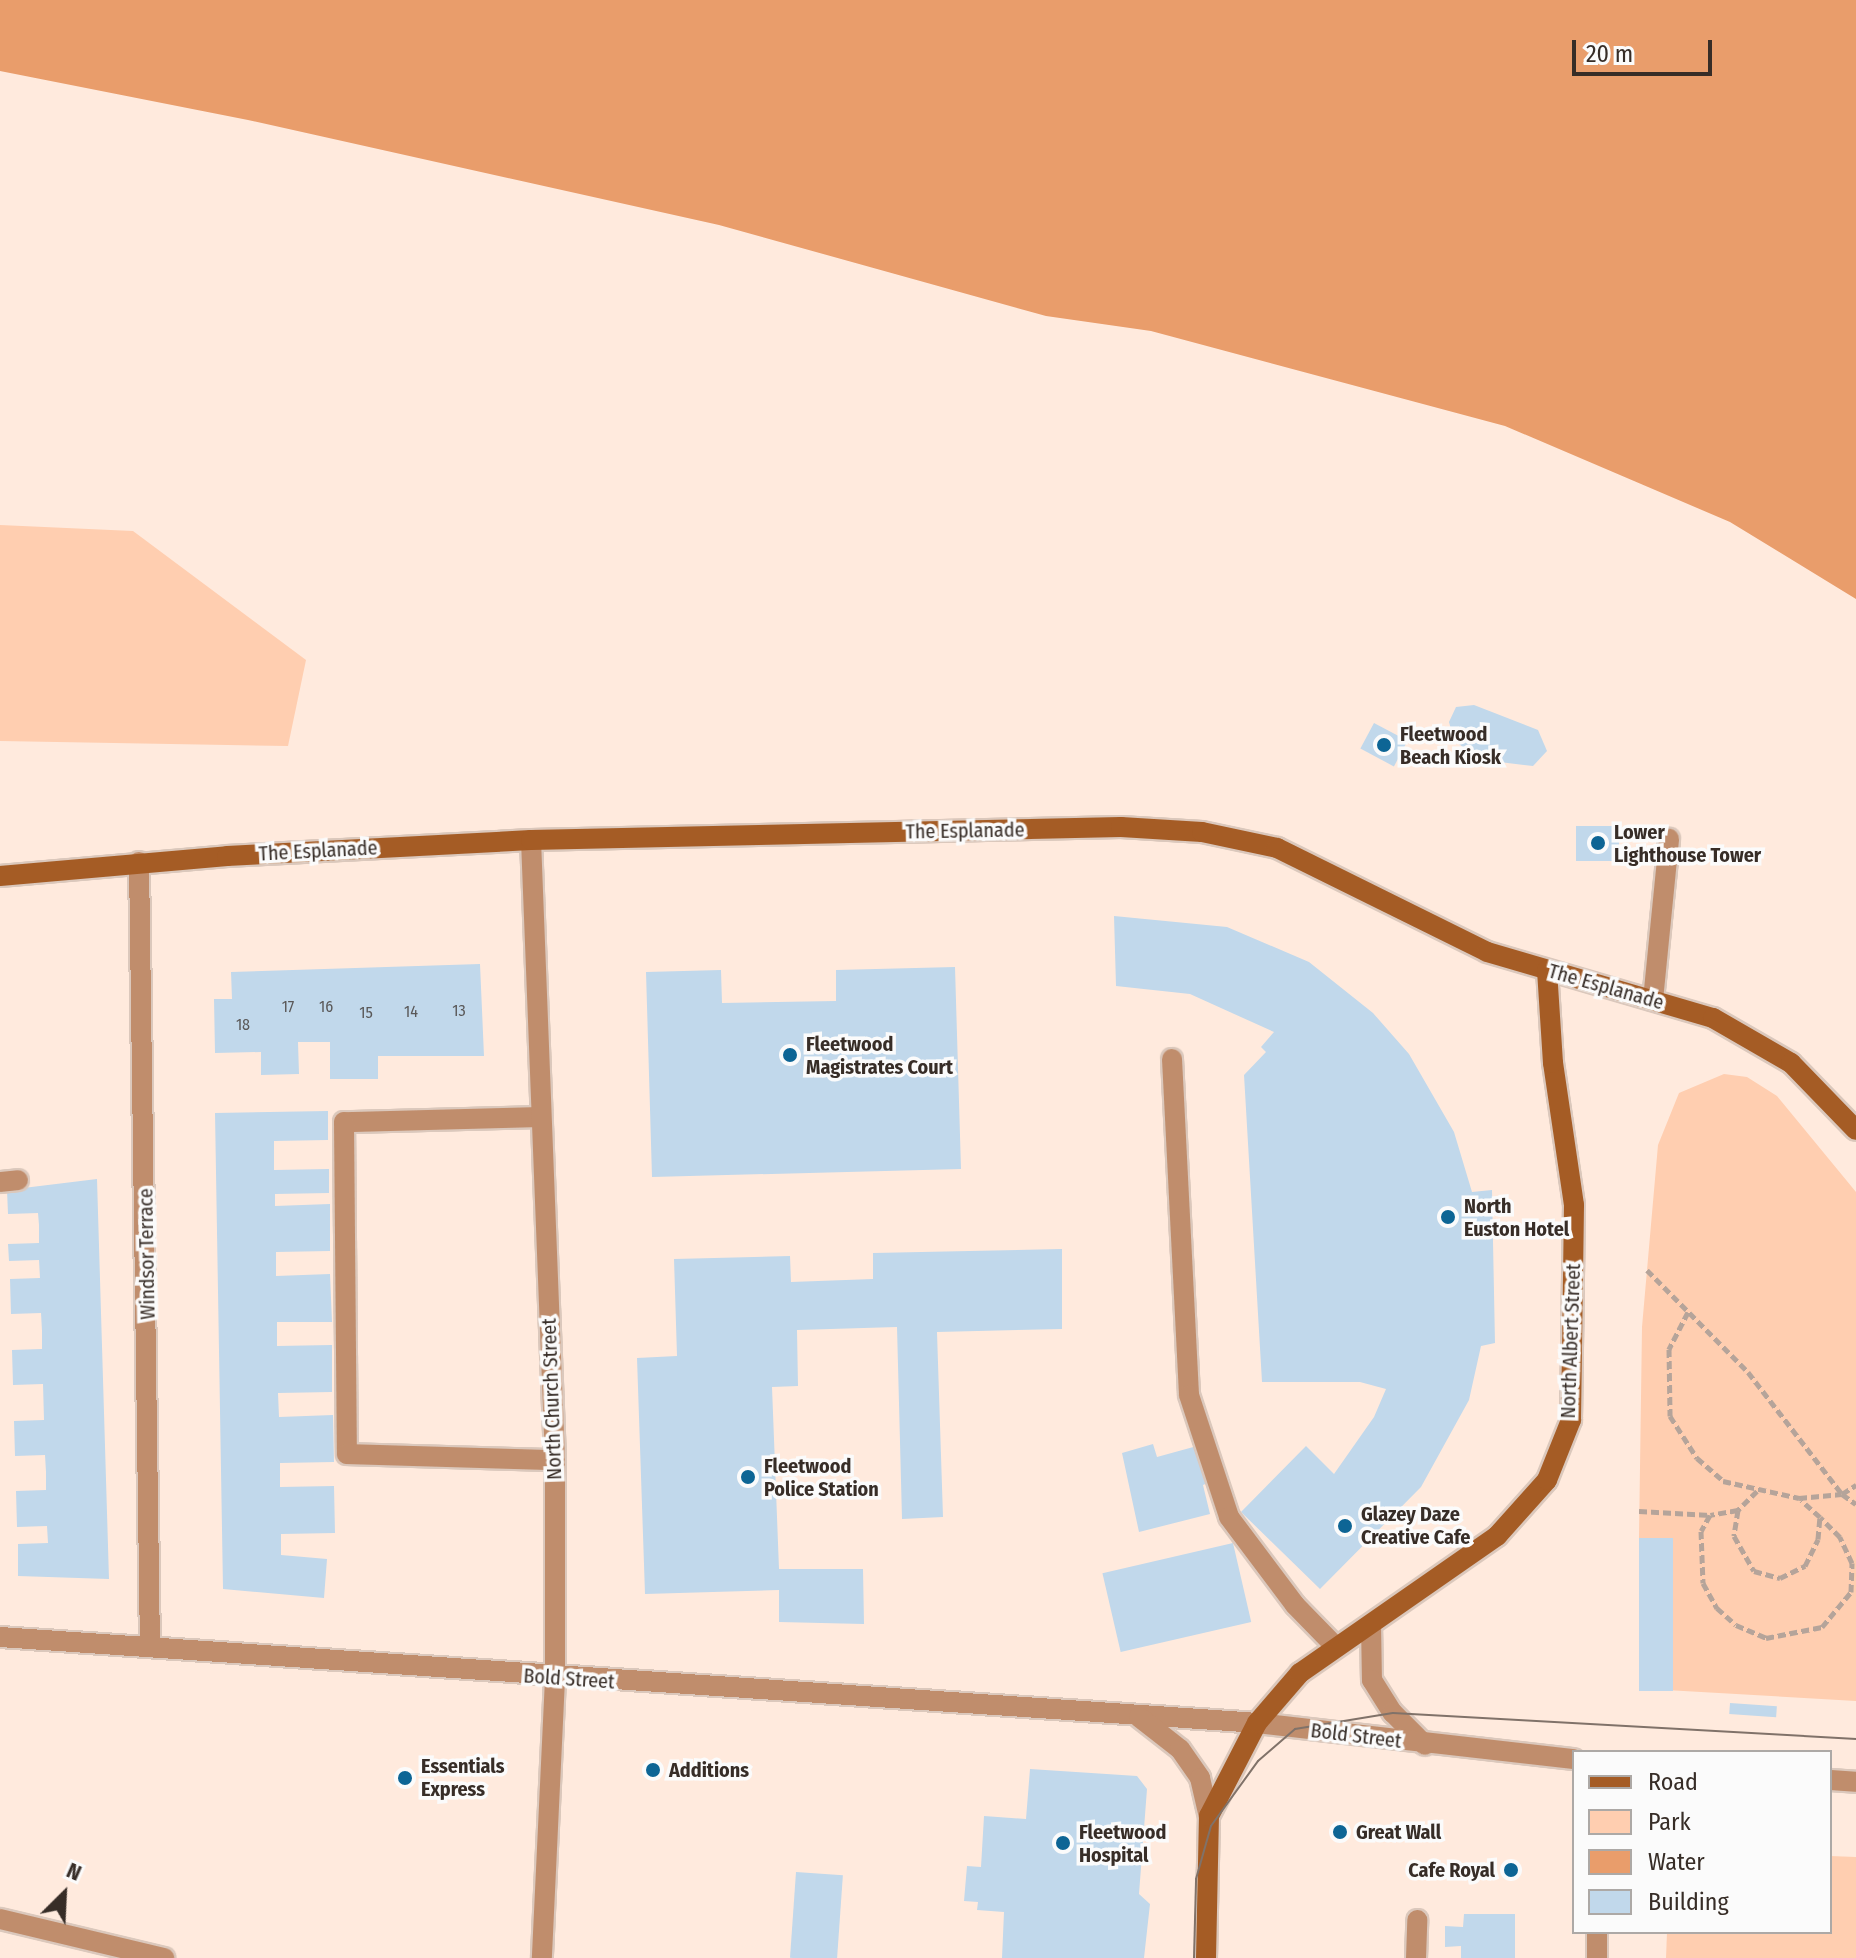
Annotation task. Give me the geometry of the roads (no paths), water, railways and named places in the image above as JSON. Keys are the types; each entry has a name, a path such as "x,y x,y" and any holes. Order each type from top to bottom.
{"street":[{"name":"The Esplanade","path":"0,876 139,862 531,840 1121,827 1202,832 1277,848 1487,952 1713,1018 1791,1063 1856,1130"},
{"path":"1653,1000 1669,839"},
{"name":"North Church Street","path":"531,840 555,1460 555,1679 542,1958"},
{"name":"Windsor Terrace","path":"139,862 150,1647"},
{"name":"North Albert Street","path":"1206,1958 1209,1816 1257,1723 1287,1684 1497,1536 1547,1480 1571,1420 1574,1205 1553,1063 1547,970"},
{"path":"1172,1059 1189,1395 1229,1517 1295,1605 1336,1647"},
{"path":"540,1117 344,1122 347,1454 555,1460"},
{"path":"1371,1625 1372,1680 1393,1713 1425,1745"},
{"name":"Bold Street","path":"0,1637 555,1679 1257,1723 1425,1745 1572,1759"},
{"path":"1139,1717 1187,1758 1200,1778 1209,1816"},
{"path":"1832,1780 1856,1782"},
{"path":"0,1919 164,1958"},
{"path":"1416,1958 1417,1920"},
{"path":"1597,1934 1597,1958"}],"water":[{"path":"0,0 1856,0 1856,599 1730,522 1505,426 1151,331 1046,316 719,225 248,120 0,71"}],"tram line":[{"path":"1194,1958 1196,1879 1211,1826 1258,1761 1295,1729 1393,1713 1856,1739"}],"place":[{"name":"Fleetwood Beach Kiosk","path":"1384,745"},
{"name":"Lower Lighthouse Tower","path":"1598,843"},
{"name":"Fleetwood Magistrates Court","path":"790,1055"},
{"name":"North Euston Hotel","path":"1448,1217"},
{"name":"Fleetwood Police Station","path":"748,1477"},
{"name":"Glazey Daze Creative Cafe","path":"1345,1526"},
{"name":"Additions","path":"653,1770"},
{"name":"Essentials Express","path":"405,1778"},
{"name":"Great Wall","path":"1340,1832"},
{"name":"Fleetwood Hospital","path":"1063,1843"},
{"name":"Cafe Royal","path":"1511,1870"}]}
